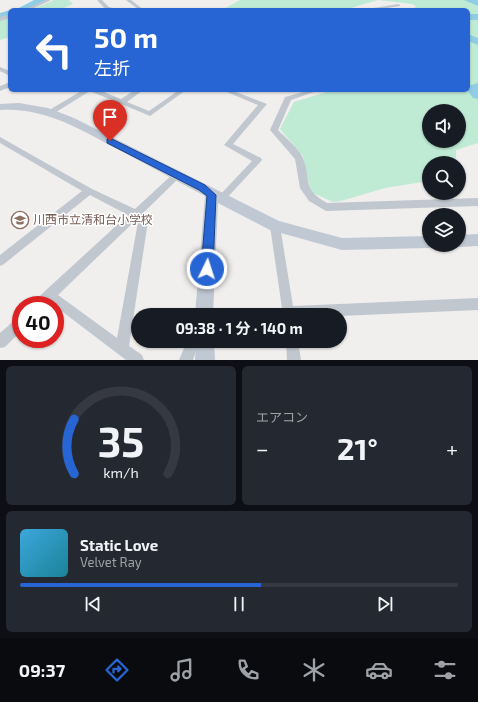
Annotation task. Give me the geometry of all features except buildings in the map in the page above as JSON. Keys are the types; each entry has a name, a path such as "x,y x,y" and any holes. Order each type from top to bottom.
{"street":[{"path":"31,8 49,0"},
{"path":"99,0 107,8"},
{"path":"128,0 139,8"},
{"path":"378,8 398,5"},
{"path":"50,112 85,92"},
{"path":"98,92 150,114 180,92"},
{"path":"122,102 137,92"},
{"path":"205,308 216,197 258,160 228,145 263,104 230,92"},
{"path":"311,92 288,99 274,130 298,158 305,188 312,199 326,207 478,202"},
{"path":"0,107 11,106 44,109 276,226 342,244 422,242"},
{"path":"0,140 89,191 136,214 143,222 122,349"},
{"path":"137,360 49,295 177,175"},
{"path":"0,261 89,191"},
{"path":"276,226 287,308"},
{"path":"466,241 478,240"},
{"path":"347,311 478,304"},
{"path":"0,342 12,331"},
{"path":"186,360 190,348"},
{"path":"205,348 205,360"},
{"path":"293,348 294,360"}],"green space":[{"path":"54,0 69,0 73,4 64,8 36,8"},
{"path":"240,0 378,0 351,8 226,8"},
{"path":"378,0 478,0 478,143 466,147 466,104 422,104 422,148 462,148 456,150 456,156 422,156 422,182 385,188 333,202 311,192 303,156 280,129 294,102 326,92 470,92 470,8 414,8 416,6 412,4"},
{"path":"8,18 8,38 0,40 0,20"}],"waterway":[{"path":"24,8 42,0"},
{"path":"469,0 478,3"},
{"path":"0,16 8,14"},
{"path":"470,17 478,17"},
{"path":"470,38 478,42"},
{"path":"478,87 473,89 478,95"}],"place":[{"name":"川西市立清和台小学校","path":"20,220"}],"route":[{"path":"110,141 202,188 212,195 207,269"}]}
